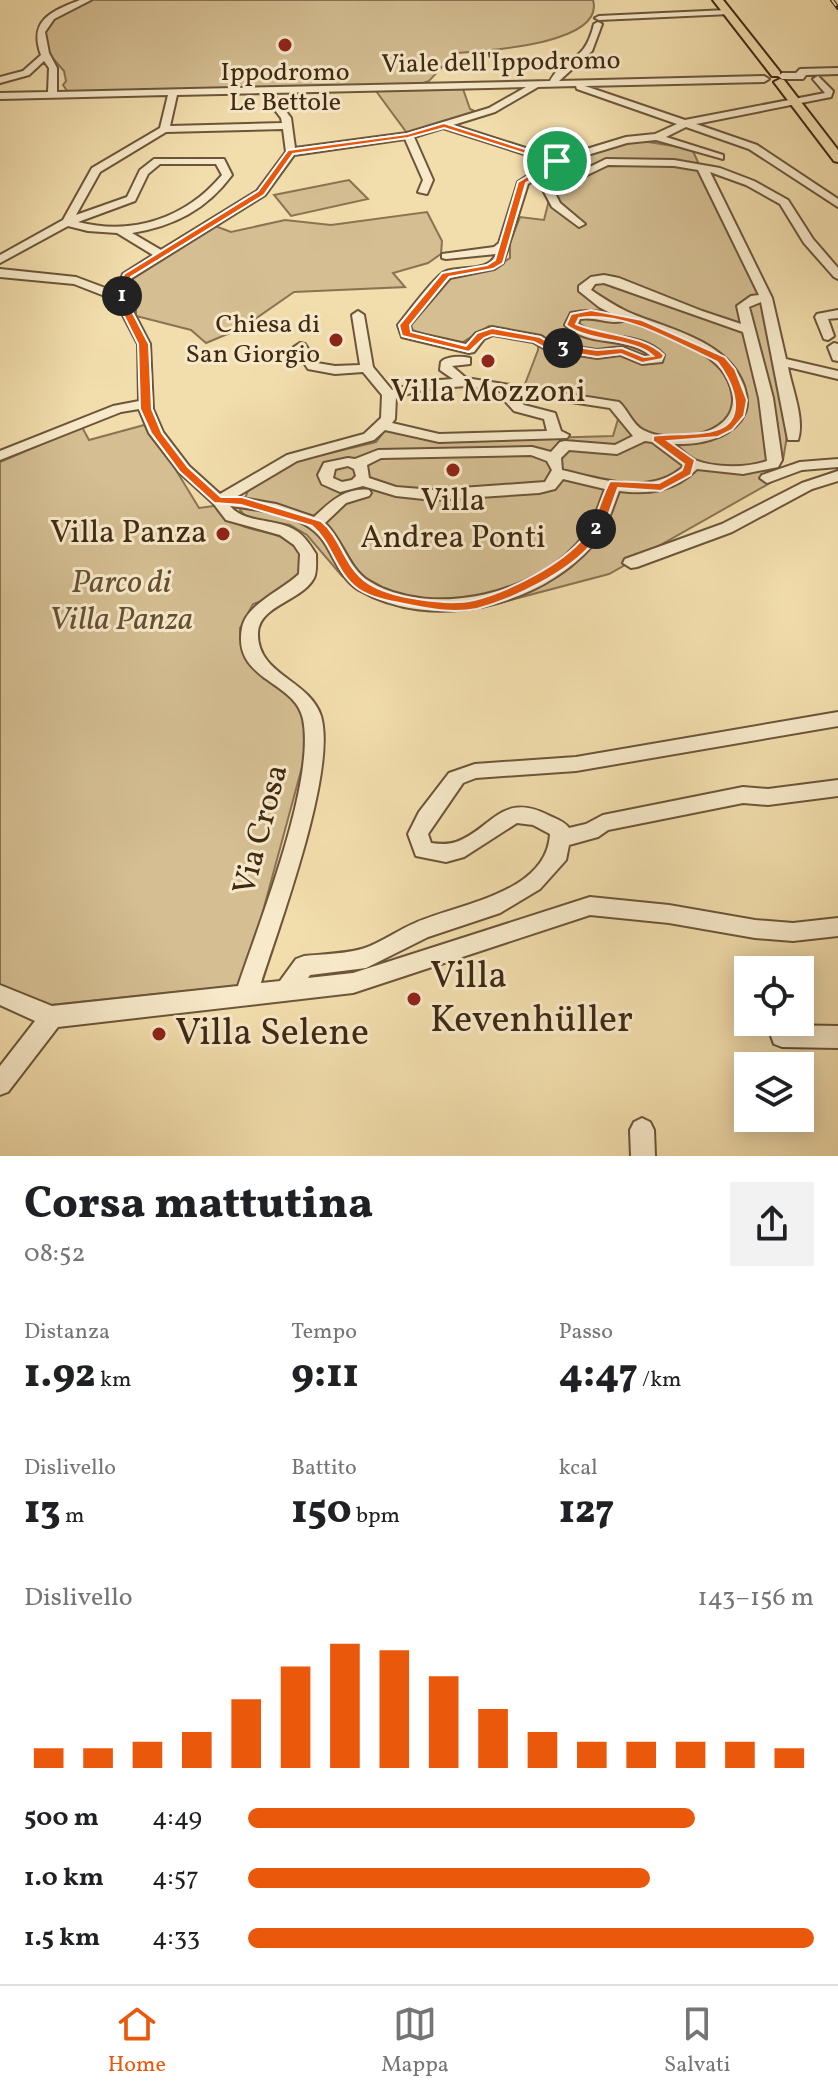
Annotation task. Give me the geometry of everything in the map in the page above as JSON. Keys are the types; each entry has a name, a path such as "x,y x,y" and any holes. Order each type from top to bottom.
{"main road":[{"path":"718,0 838,158"}],"street":[{"path":"52,95 53,68 43,57 38,38 41,28 52,17 87,0"},
{"path":"556,79 587,55 595,43 598,18 727,12"},
{"path":"26,73 43,57"},
{"path":"838,71 800,72 804,78 838,78"},
{"path":"0,80 43,72 51,79"},
{"name":"Viale dell'Ippodromo","path":"0,96 533,84 556,79 578,83 804,78"},
{"path":"818,79 830,93 828,95"},
{"path":"578,83 580,88 753,147 838,204"},
{"path":"0,273 76,281 120,298 127,276 261,193 291,152 408,136 492,110 534,88 533,84"},
{"path":"265,90 286,118 291,152"},
{"path":"164,129 173,92"},
{"path":"639,322 591,313 575,316 571,325 591,335 649,347 658,355 657,359 642,360 622,351 597,354 547,346 537,339 492,331 480,336 469,349 406,334 404,325 446,275 490,267 499,261 523,182 557,161 626,140 657,137 686,123 828,95 838,99"},
{"path":"444,125 557,161"},
{"path":"67,222 96,170 164,129 285,126"},
{"path":"408,136 428,180 423,192"},
{"path":"657,137 719,157"},
{"path":"0,260 67,222 131,199 140,176 148,165 158,161 220,161 227,175 221,185 187,212 164,225 119,230 83,228 67,222"},
{"path":"579,224 556,205 548,190 606,162 639,161 698,166 750,183 784,202 808,241 838,275"},
{"path":"698,166 766,298 793,422 793,437"},
{"path":"119,230 160,254"},
{"path":"446,256 497,250 504,245"},
{"path":"316,523 341,500 356,493 490,493 540,488 555,482 555,466 565,445 617,450 626,448 634,438 718,434 728,428 739,416 742,400 731,371 721,359 597,301 585,291 585,286 591,281 604,279 619,282 698,314 749,330"},
{"name":"Via Crosa","path":"120,298 144,344 146,404 148,418 156,433 184,469 218,500 231,517 285,531 299,541 308,554 307,576 290,592 264,606 250,625 250,651 266,675 300,693 312,718 313,751 308,794 246,995"},
{"path":"389,395 426,385 456,382 614,405 622,412 627,424 690,463 713,467 762,467 773,464 775,460 766,398 743,306 755,299 766,298"},
{"path":"833,346 821,317 838,314"},
{"path":"218,500 292,458 369,437 388,419 389,395 367,368 358,315"},
{"path":"300,347 313,366 335,370 367,368"},
{"path":"456,382 459,377 445,367 447,362 465,361"},
{"path":"781,362 838,375"},
{"path":"382,425 439,438 558,435 550,416 519,408 512,401 512,388"},
{"path":"0,456 118,409 146,404"},
{"path":"357,464 363,471 361,480 349,487 327,481 325,475 329,466 337,463 357,464 378,454 532,451 555,466 614,484 661,487 687,472 690,463"},
{"path":"767,478 800,466 838,463"},
{"path":"631,563 727,528 807,486 838,476"},
{"path":"361,480 392,492"},
{"path":"218,500 242,501 316,523 326,532 346,571 364,587 414,604 475,605 541,578 568,560 597,528 614,484"},
{"path":"285,992 304,966 366,958 423,929 493,907 533,883 559,854 560,830 542,818 522,814 503,818 466,850 444,856 423,850 418,834 456,778 475,771 576,764 838,719"},
{"path":"560,839 591,831 603,823 729,797 768,797 838,788"},
{"path":"0,995 52,1017 353,983 590,906 755,929 793,932 838,927"},
{"path":"0,1084 52,1017"},
{"path":"782,1036 836,1037"},
{"path":"642,1130 643,1156"}],"green space":[{"name":"Ippodromo Le Bettole","path":"90,0 593,0 592,15 581,27 539,43 455,53 429,81 420,84 68,92 63,85 66,81 64,71 42,46 43,31 58,16"},
{"path":"463,89 470,109 479,113 407,133 376,91"},
{"path":"618,141 642,141 692,149 761,300 787,436 783,460 770,472 779,478 609,574 480,608 430,609 370,595 342,576 307,535 290,525 246,517 240,510 248,491 296,461 376,442 386,429 439,441 613,436 621,409 522,392 538,350 539,336 489,326 458,345 406,328 448,277 494,268 510,258 510,243 520,217 544,220 552,188 587,174 565,165"},
{"path":"349,180 368,199 291,216 274,195"},
{"path":"427,212 442,241 441,254 428,263 393,273 405,287 294,292 242,328 206,343 191,330 136,316 136,298 128,290 133,274 210,224 231,232 285,220 331,225"},
{"name":"Parco di Villa Panza","path":"148,424 199,508 221,505 237,523 282,537 302,552 300,574 290,592 253,604 240,628 240,637 252,667 264,679 286,689 309,722 302,767 243,985 50,1005 0,987 0,462 82,427 89,440"}],"railway":[{"path":"832,0 838,8"}],"place":[{"name":"Ippodromo Le Bettole","path":"285,45"},
{"name":"Chiesa di San Giorgio","path":"336,340"},
{"name":"Villa Mozzoni","path":"488,361"},
{"name":"Villa Andrea Ponti","path":"453,470"},
{"name":"Villa Panza","path":"223,534"},
{"name":"Villa Kevenhüller","path":"414,999"},
{"name":"Villa Selene","path":"159,1034"}],"route":[{"path":"444,125 557,161 523,182 499,261 490,267 446,275 404,325 406,334 469,349 474,347 480,336 492,331 537,339 547,346 597,354 622,351 642,360 657,359 656,351 649,347 591,335 575,330 571,325 575,316 591,313 639,322 721,359 731,371 742,400 739,416 718,434 657,439 690,463 691,467 661,487 614,484 597,528 568,560 541,578 475,605 414,604 384,596 364,587 346,571 326,532 316,523 242,501 218,500 184,469 156,433 146,409 144,344 120,298 127,276 261,193 291,152 408,136 444,125"}]}
